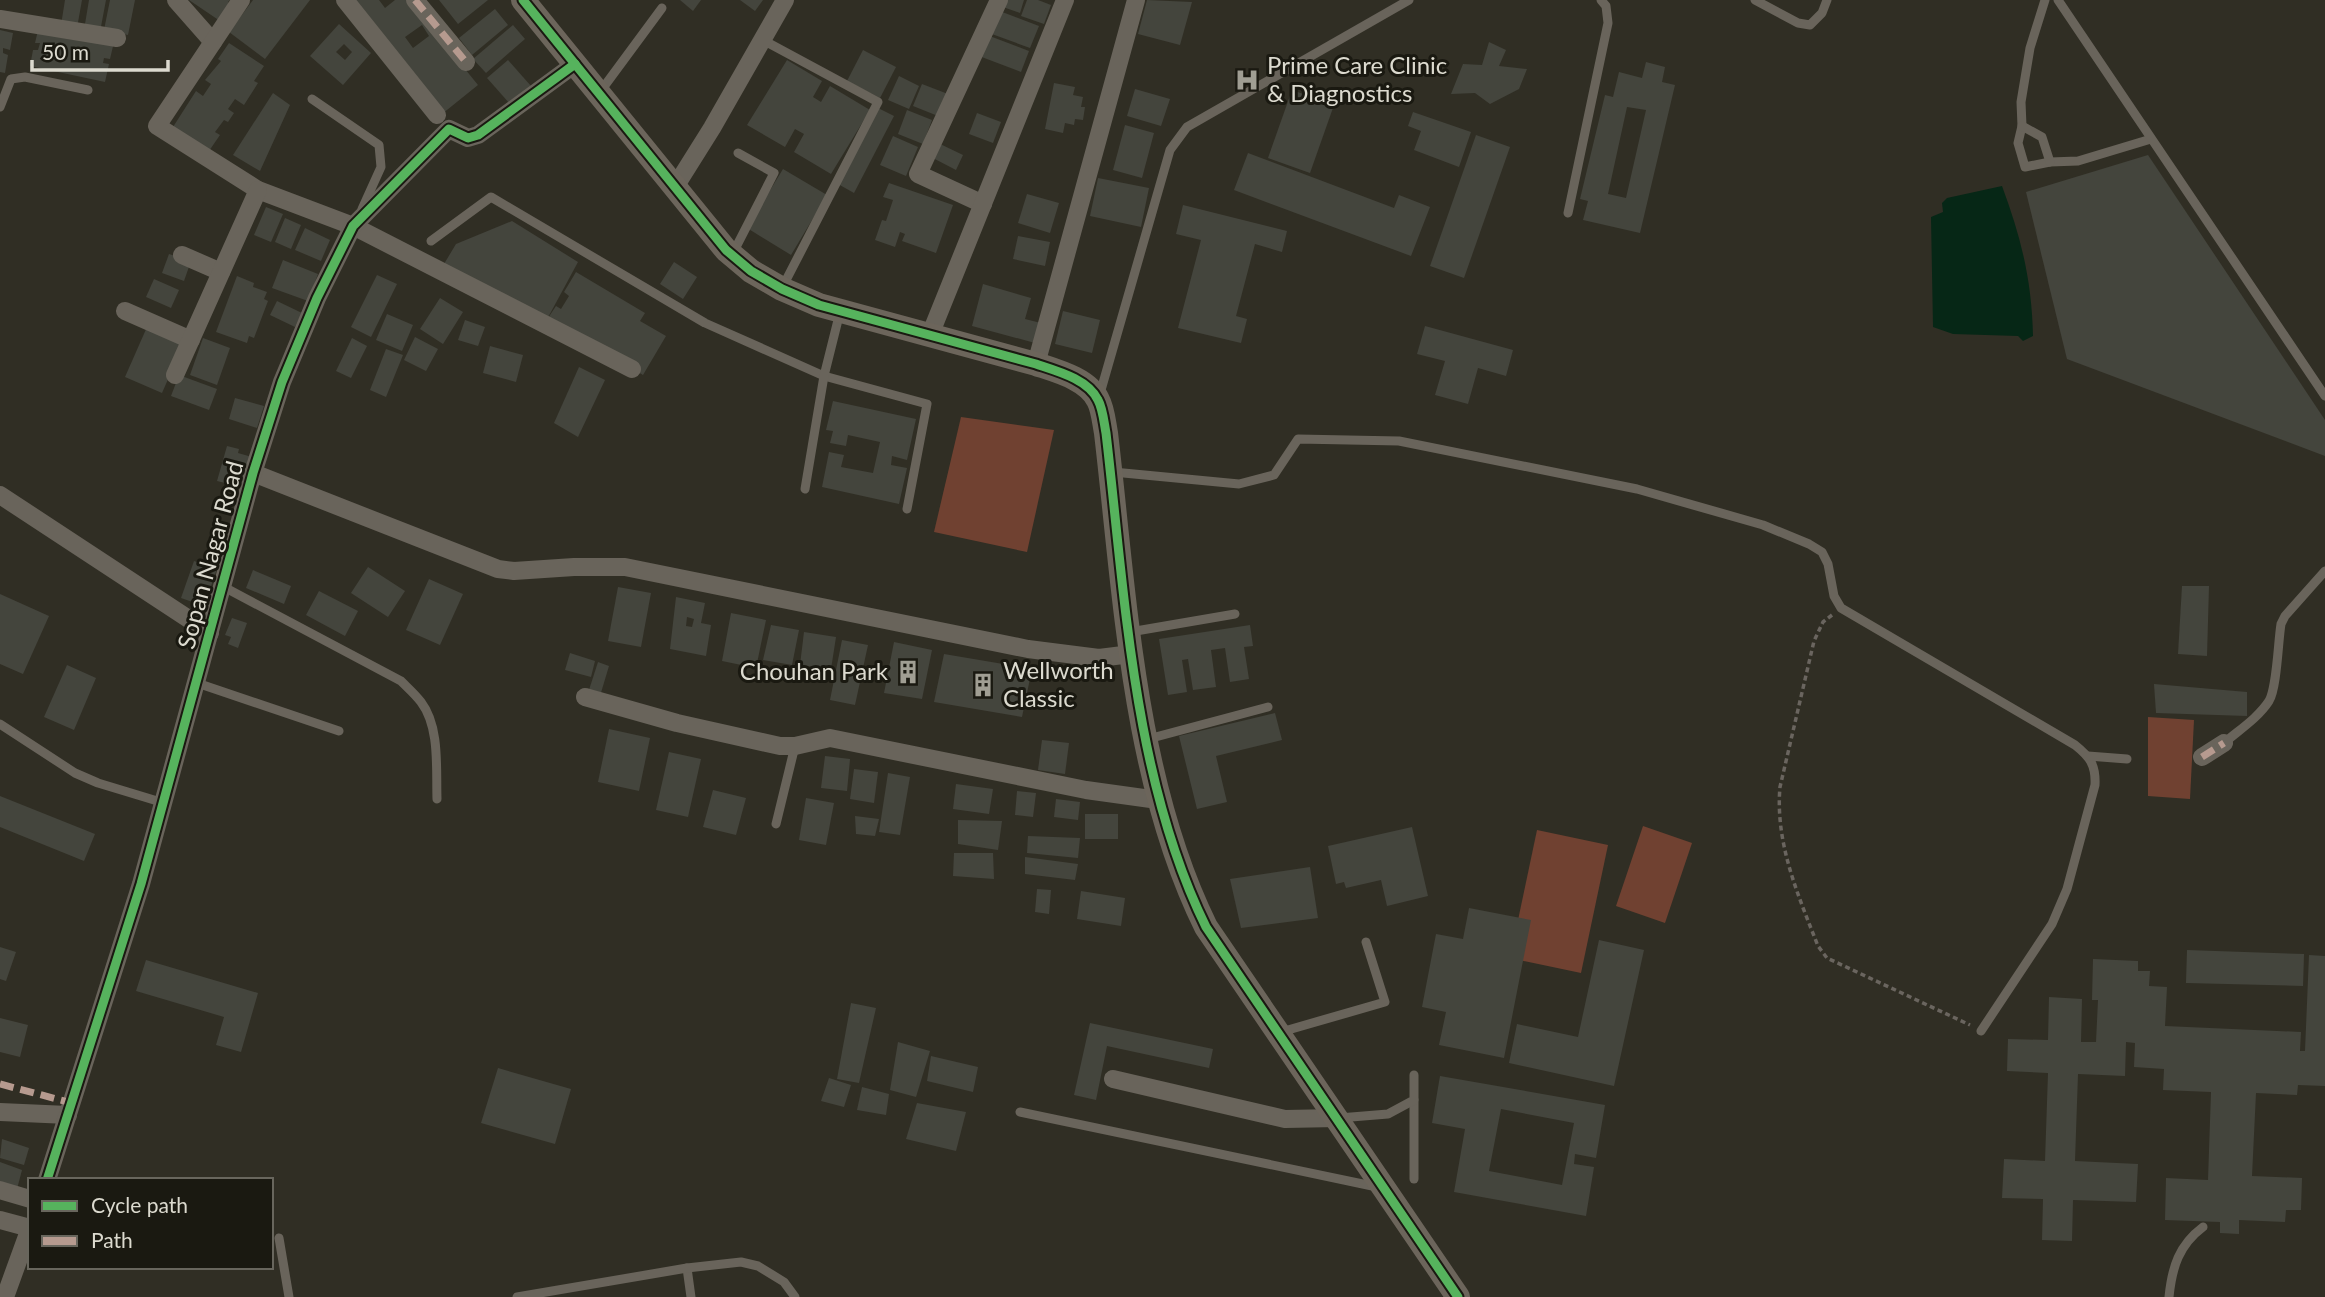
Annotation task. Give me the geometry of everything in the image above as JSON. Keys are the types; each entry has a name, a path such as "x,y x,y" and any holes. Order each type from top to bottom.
{"street":[{"path":"176,0 213,42"},
{"path":"241,0 157,126 258,190 353,226 632,369"},
{"path":"345,0 437,115"},
{"path":"415,0 466,62"},
{"path":"523,0 732,255 751,271 782,289 819,305 1036,364 1066,375 1084,386 1098,400 1106,433 1130,643 1158,800 1188,890 1206,927 1458,1297"},
{"path":"675,187 785,0"},
{"path":"983,204 918,174 999,0"},
{"path":"930,335 1065,0"},
{"path":"1036,364 1136,0"},
{"path":"0,19 117,37"},
{"name":"Sopan Nagar Road","path":"48,1178 137,897 253,473 282,382 317,299 353,226 449,129 468,138 478,135 575,64"},
{"path":"175,375 258,190"},
{"path":"182,255 221,272"},
{"path":"125,311 191,340"},
{"path":"253,473 498,569 514,571 625,567 1028,649 1099,658 1130,643"},
{"path":"0,495 210,634"},
{"path":"585,697 677,723 780,746 795,746 830,738 1086,790 1158,800"},
{"path":"2202,757 2224,743"},
{"path":"1113,1079 1285,1119 1337,1118"},
{"path":"0,1112 68,1115"},
{"path":"0,1190 28,1198"},
{"path":"0,1220 28,1227"},
{"path":"5,1297 28,1234"}],"lane":[{"path":"1098,400 1170,150 1187,127 1409,0"},
{"path":"1567,213 1608,23 1606,6 1601,0"},
{"path":"1755,0 1798,23 1810,25 1822,13 1827,0"},
{"path":"2045,0 2030,48 2021,102 2022,127 2018,143 2025,167 2050,162 2078,161 2151,139"},
{"path":"2058,0 2325,396"},
{"path":"599,94 662,8"},
{"path":"761,39 878,102 782,289"},
{"path":"0,107 4,84 11,79 25,77 88,90"},
{"path":"312,99 379,145 381,167 371,193 353,226"},
{"path":"2022,127 2042,137 2050,162"},
{"path":"732,255 774,173 738,153"},
{"path":"431,241 491,197 705,323 824,376 927,404 907,509"},
{"path":"805,489 824,376 840,311"},
{"path":"1110,472 1239,484 1274,475 1298,439 1399,441 1637,489 1763,525 1822,552 1828,565 1834,596 1841,607 2075,745 2088,756 2096,770 2095,785 2067,889 2052,924 2040,946 1981,1031"},
{"path":"2224,743 2252,720 2269,701 2274,690 2281,624 2325,571"},
{"path":"222,586 401,681 422,703 431,721 437,799"},
{"path":"1130,643 1235,614"},
{"path":"197,683 339,731"},
{"path":"1147,739 1268,707"},
{"path":"0,724 75,773 98,783 164,803"},
{"path":"776,824 795,746"},
{"path":"2088,756 2127,759"},
{"path":"1279,1033 1385,1002 1366,942"},
{"path":"1414,1075 1414,1180"},
{"path":"1337,1118 1388,1114 1413,1100"},
{"path":"1020,1112 1385,1189"},
{"path":"2169,1297 2178,1257 2187,1239 2203,1227"},
{"path":"279,1238 289,1297"},
{"path":"517,1297 687,1268 741,1262 758,1266 784,1282 795,1297"},
{"path":"687,1268 691,1297"}],"path":[{"path":"1841,607 1823,622 1820,628 1801,695 1780,787 1778,809 1783,849 1814,936 1827,958 1981,1031"}],"shaded area":[{"path":"2002,186 2024,260 2033,336 2023,341 2018,336 1953,334 1933,327 1931,217 1943,212 1942,203 1947,198"},
{"path":"961,417 1054,430 1027,552 934,532"},
{"path":"2148,717 2194,720 2190,799 2148,796"},
{"path":"1643,826 1692,843 1665,923 1616,906"},
{"path":"1537,830 1608,845 1581,973 1510,958"}],"building":[{"path":"65,0 82,0 77,28 61,25"},
{"path":"89,0 106,0 100,32 84,30"},
{"path":"110,0 135,0 128,35 104,30"},
{"path":"189,0 230,0 228,2 232,6 220,21"},
{"path":"253,0 310,0 265,59 229,32"},
{"path":"349,0 379,0 385,8 395,0 409,0 478,85 442,114","holes":["422,25 429,36 413,48 405,37"]},
{"path":"439,0 488,0 458,24"},
{"path":"680,0 701,0 693,11"},
{"path":"740,0 763,0 755,11"},
{"path":"1002,0 1024,0 1020,13 1000,6"},
{"path":"1027,0 1038,0 1051,5 1044,24 1021,16"},
{"path":"1147,0 1192,2 1180,45 1138,34"},
{"path":"495,9 508,25 472,55 459,38"},
{"path":"997,10 1039,26 1030,48 989,33"},
{"path":"339,24 371,53 343,85 310,56","holes":["344,44 352,52 345,60 336,52"]},
{"path":"513,25 525,39 486,73 473,59"},
{"path":"39,26 114,42 110,59 104,58 103,63 109,64 105,82 30,66 33,50 38,50 40,43 35,43"},
{"path":"0,30 13,33 10,50 3,48 3,53 8,55 5,73 0,72"},
{"path":"987,35 1029,51 1021,72 979,56"},
{"path":"1489,42 1506,50 1499,66 1527,69 1519,89 1490,104 1475,93 1451,94 1463,64 1482,65"},
{"path":"229,43 264,66 254,81 258,83 244,105 235,99 228,109 234,113 228,122 224,120 215,132 220,135 209,151 173,127 196,91 203,96 211,84 205,80 221,61 218,59"},
{"path":"863,50 896,67 880,98 847,81"},
{"path":"508,60 531,86 510,104 487,78"},
{"path":"787,60 822,81 813,97 821,102 830,86 870,110 831,174 794,152 804,134 795,129 785,147 747,125"},
{"path":"1646,62 1665,67 1662,82 1675,85 1640,233 1583,220 1588,201 1580,199 1605,95 1613,97 1619,72 1642,78","holes":["1627,107 1646,110 1626,198 1608,194"]},
{"path":"899,76 919,86 909,109 888,100"},
{"path":"1054,83 1075,87 1073,95 1083,97 1081,107 1085,107 1083,120 1075,119 1074,125 1065,123 1063,133 1045,129"},
{"path":"922,84 948,94 938,116 913,106"},
{"path":"1135,89 1170,99 1161,126 1127,116"},
{"path":"1292,90 1334,105 1310,173 1268,158"},
{"path":"273,93 290,105 260,171 233,155"},
{"path":"878,108 894,116 854,193 838,184"},
{"path":"907,110 932,120 923,144 898,134"},
{"path":"1413,112 1471,132 1459,167 1414,150 1421,131 1408,126"},
{"path":"977,113 1001,122 993,143 969,134"},
{"path":"1125,125 1154,133 1142,178 1113,170"},
{"path":"1476,135 1510,147 1464,278 1430,266"},
{"path":"893,136 918,147 906,176 880,165"},
{"path":"936,142 963,155 956,170 929,156"},
{"path":"1248,153 1394,208 1399,195 1430,207 1411,256 1234,190"},
{"path":"2148,155 2325,420 2325,456 2067,359 2026,192"},
{"path":"783,169 827,195 791,255 747,228"},
{"path":"1098,178 1149,188 1141,227 1090,216"},
{"path":"889,183 953,205 936,253 902,241 905,234 900,232 895,247 875,240 882,220 886,221 893,200 883,197"},
{"path":"1027,194 1059,203 1050,233 1018,223"},
{"path":"1183,205 1287,231 1282,252 1255,244 1236,316 1247,319 1241,343 1178,328 1201,240 1176,234"},
{"path":"266,207 283,214 271,242 254,235"},
{"path":"285,218 301,225 291,249 275,242"},
{"path":"512,221 578,262 545,323 444,264 456,244"},
{"path":"305,228 330,240 321,261 295,250"},
{"path":"1018,236 1050,242 1045,266 1013,259"},
{"path":"169,254 191,261 184,281 162,273"},
{"path":"283,260 318,274 308,301 272,288"},
{"path":"674,262 697,277 683,299 660,284"},
{"path":"576,272 645,313 640,321 666,336 643,375 548,318 556,306 561,309 569,296 564,292"},
{"path":"377,275 397,284 371,337 351,327"},
{"path":"237,276 254,283 253,287 267,292 264,299 268,301 254,338 249,336 247,343 216,332"},
{"path":"154,279 179,290 171,308 146,297"},
{"path":"983,284 1031,298 1025,319 1041,323 1035,343 972,326"},
{"path":"440,298 463,312 443,344 420,329"},
{"path":"277,301 302,313 295,327 270,315"},
{"path":"1063,311 1100,320 1092,353 1055,344"},
{"path":"387,314 413,325 402,351 376,340"},
{"path":"465,320 485,327 478,346 458,340"},
{"path":"1425,326 1513,350 1506,376 1478,368 1468,404 1435,395 1445,361 1417,354"},
{"path":"147,327 184,343 162,393 125,377"},
{"path":"415,337 438,349 426,371 404,360"},
{"path":"203,338 230,348 217,385 190,375"},
{"path":"352,338 367,346 351,378 336,371"},
{"path":"490,346 523,355 516,382 483,373"},
{"path":"386,349 403,355 386,397 370,390"},
{"path":"579,367 605,380 578,437 554,423"},
{"path":"179,375 217,389 209,410 171,396"},
{"path":"235,398 264,406 257,428 229,419"},
{"path":"833,401 916,419 907,460 892,456 891,465 907,468 899,504 822,487 829,452 844,455 841,467 873,473 880,442 848,435 846,446 830,443 833,431 826,430"},
{"path":"227,446 252,457 246,479 236,476 233,485 217,481"},
{"path":"194,561 217,569 204,606 181,598"},
{"path":"368,567 405,591 388,617 351,593"},
{"path":"253,570 291,586 284,604 246,588"},
{"path":"429,579 463,594 440,645 406,630"},
{"path":"2182,586 2209,586 2207,656 2178,654"},
{"path":"618,587 651,593 641,647 608,641"},
{"path":"319,591 358,611 345,636 306,615"},
{"path":"0,594 49,616 23,674 0,664"},
{"path":"676,597 705,603 701,623 711,625 706,656 670,649","holes":["687,617 694,619 692,627 686,626"]},
{"path":"731,613 766,620 756,668 722,661"},
{"path":"232,618 247,623 238,648 228,644 231,637 225,635"},
{"path":"771,625 799,630 792,665 763,660"},
{"path":"1250,625 1253,646 1244,647 1249,679 1230,682 1225,648 1211,650 1216,687 1193,690 1188,659 1182,660 1187,692 1168,695 1159,639"},
{"path":"804,632 836,637 831,669 800,665"},
{"path":"842,640 868,645 855,705 830,700"},
{"name":"Chouhan Park","path":"894,642 932,650 922,699 884,693"},
{"path":"570,653 595,661 591,677 565,670"},
{"name":"Wellworth Classic","path":"944,654 1032,669 1022,717 934,702"},
{"path":"598,662 609,666 600,696 588,693"},
{"path":"67,665 96,678 74,730 44,717"},
{"path":"2154,684 2247,692 2247,716 2156,713"},
{"path":"1275,713 1282,740 1216,756 1227,802 1197,809 1179,736"},
{"path":"609,729 650,738 639,791 598,782"},
{"path":"1042,740 1069,743 1065,774 1038,770"},
{"path":"669,752 701,759 688,817 656,810"},
{"path":"825,756 850,759 847,791 821,788"},
{"path":"854,769 878,772 874,803 850,799"},
{"path":"888,773 910,777 900,835 879,832"},
{"path":"956,784 993,789 989,814 953,809"},
{"path":"713,790 746,798 736,835 703,827"},
{"path":"1017,791 1036,793 1033,817 1015,815"},
{"path":"0,796 95,834 84,861 0,827"},
{"path":"806,798 834,803 826,845 799,840"},
{"path":"1056,799 1080,802 1078,820 1054,817"},
{"path":"1085,814 1118,814 1118,839 1085,839"},
{"path":"855,816 879,819 875,836 856,834"},
{"path":"958,820 1002,821 998,850 958,844"},
{"path":"1412,827 1428,896 1387,906 1381,880 1346,888 1344,882 1336,884 1328,846"},
{"path":"1028,836 1080,838 1078,858 1027,853"},
{"path":"954,853 993,853 994,879 953,876"},
{"path":"1025,857 1078,864 1075,880 1025,874"},
{"path":"1310,867 1318,918 1241,928 1230,879"},
{"path":"1037,889 1051,890 1049,914 1035,912"},
{"path":"1081,891 1125,898 1121,926 1077,919"},
{"path":"1469,908 1531,920 1504,1058 1439,1045 1446,1012 1422,1007 1436,934 1463,939"},
{"path":"1599,940 1644,950 1614,1086 1509,1063 1517,1024 1578,1037"},
{"path":"0,947 16,952 6,981 0,979"},
{"path":"2187,950 2304,954 2303,986 2186,983"},
{"path":"2309,955 2325,956 2325,1086 2298,1085 2297,1095 2256,1093 2252,1176 2302,1178 2301,1210 2286,1210 2285,1222 2239,1220 2239,1234 2220,1233 2220,1222 2165,1220 2166,1178 2208,1180 2211,1092 2163,1090 2164,1069 2134,1067 2135,1043 2126,1042 2125,1076 2078,1074 2075,1161 2138,1164 2136,1202 2073,1200 2072,1241 2042,1240 2043,1199 2002,1198 2004,1159 2045,1161 2048,1073 2007,1071 2008,1039 2048,1040 2049,997 2082,999 2081,1042 2096,1042 2098,1000 2092,1000 2093,959 2138,961 2138,971 2150,971 2149,986 2167,987 2165,1026 2301,1032 2300,1051 2305,1051"},
{"path":"146,960 258,993 241,1052 216,1045 224,1017 136,991"},
{"path":"851,1003 876,1008 859,1083 837,1079"},
{"path":"0,1018 28,1025 20,1057 0,1052"},
{"path":"1090,1023 1213,1049 1209,1068 1107,1046 1096,1100 1074,1095"},
{"path":"898,1042 930,1051 916,1097 890,1090"},
{"path":"931,1056 978,1067 973,1092 927,1081"},
{"path":"498,1068 571,1089 555,1144 481,1123"},
{"path":"1440,1076 1605,1105 1596,1158 1575,1154 1574,1164 1594,1167 1586,1216 1454,1192 1465,1129 1432,1123","holes":["1501,1109 1574,1123 1562,1185 1489,1171"]},
{"path":"829,1078 851,1085 844,1107 821,1101"},
{"path":"862,1087 889,1094 886,1115 857,1110"},
{"path":"917,1103 966,1112 956,1151 906,1139"},
{"path":"2,1139 29,1148 24,1165 0,1158"},
{"path":"0,1162 22,1170 17,1189 0,1184"}],"marked path":[{"path":"415,0 466,62"},
{"path":"2202,757 2224,743"},
{"path":"0,1084 72,1103"}],"cycle path":[{"path":"523,0 726,250 751,271 782,289 819,305 1036,364 1080,381 1093,393 1101,408 1106,433 1127,621 1147,748 1162,810 1182,870 1206,927 1458,1297"},
{"path":"48,1178 141,884 253,473 282,382 317,298 353,226 449,129 468,138 478,135 575,64"}],"place":[{"name":"Prime Care Clinic & Diagnostics","path":"1247,80"},
{"name":"Chouhan Park","path":"908,672"},
{"name":"Wellworth Classic","path":"983,685"}]}
